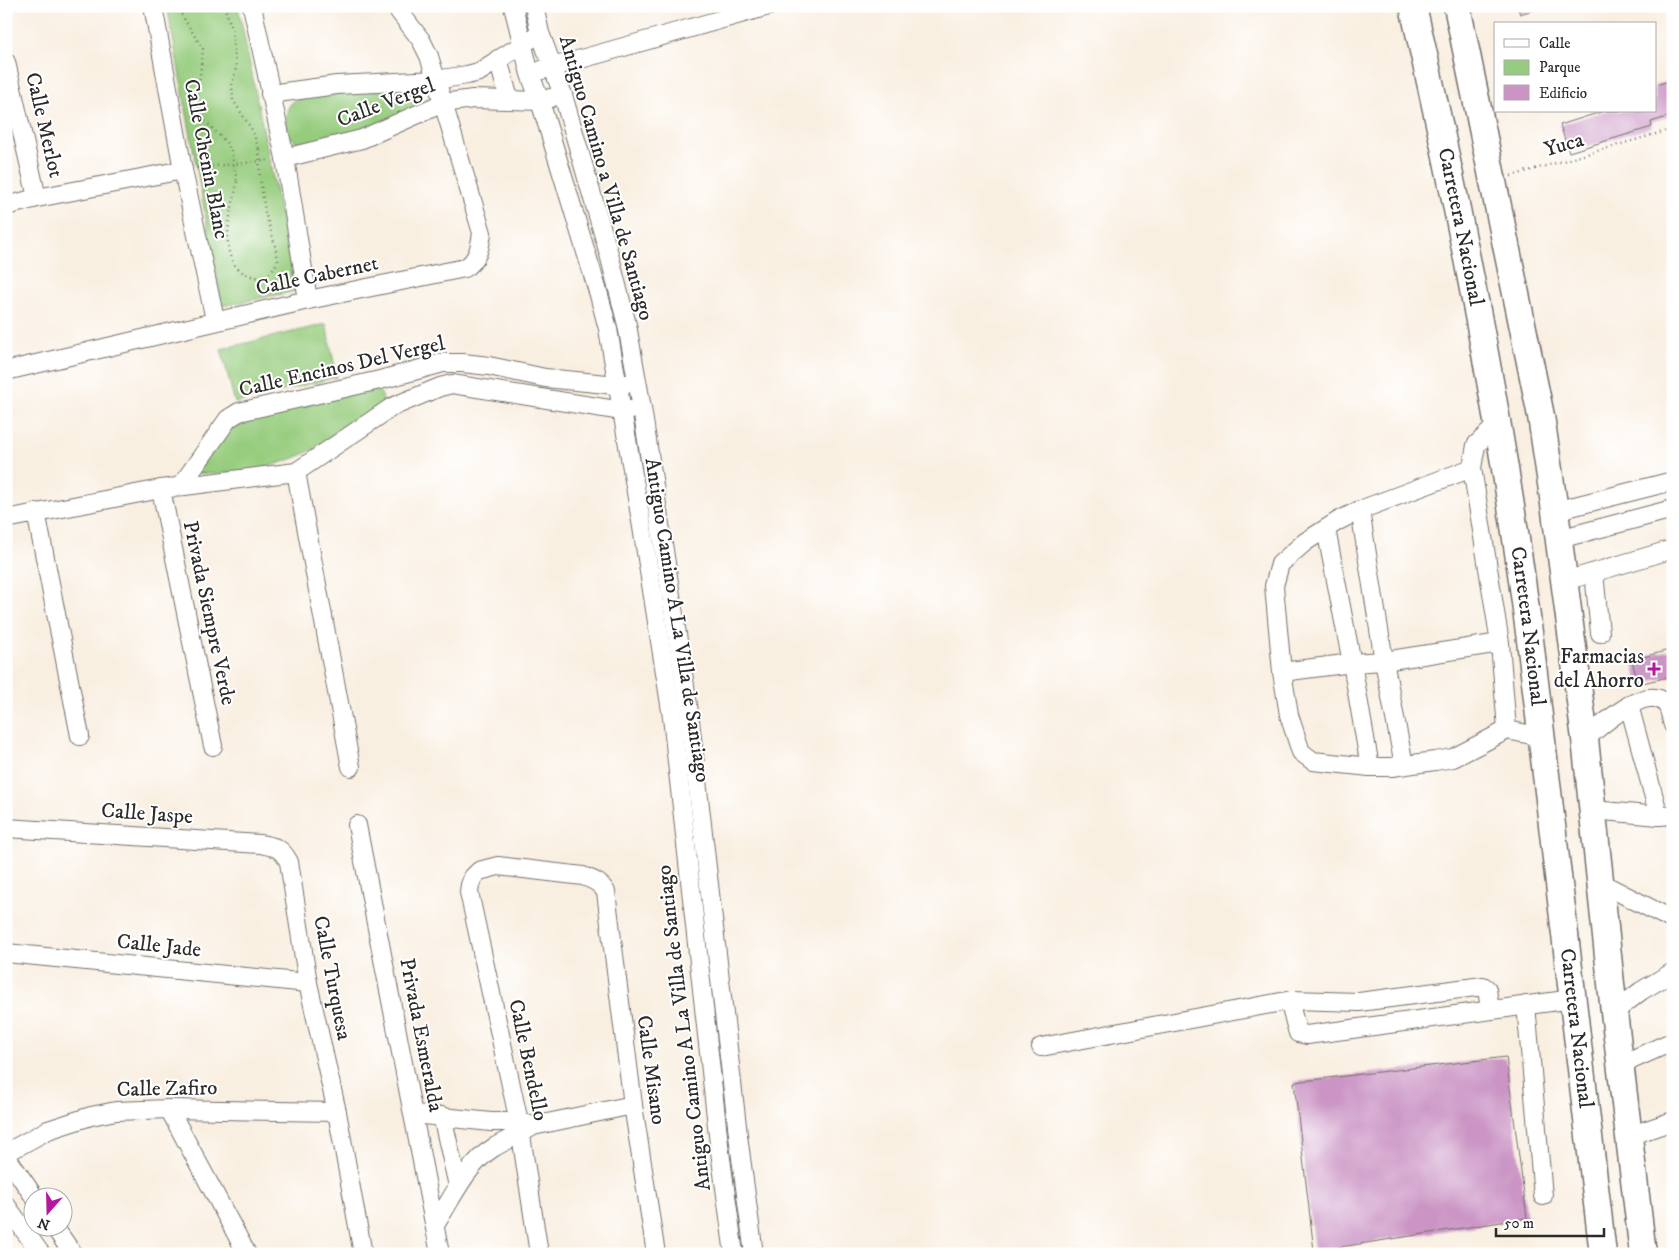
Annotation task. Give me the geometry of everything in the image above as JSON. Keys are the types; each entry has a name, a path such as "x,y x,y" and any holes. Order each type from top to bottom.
{"highway":[{"name":"Carretera Nacional","path":"1413,6 1468,260 1518,546 1574,999 1603,1254"},
{"name":"Carretera Nacional","path":"1457,6 1541,416 1556,512 1585,739 1620,1065 1644,1254"}],"street":[{"name":"Calle Chenin Blanc","path":"153,6 183,170 216,320"},
{"path":"252,6 285,158 308,300"},
{"path":"395,6 421,40 429,56 444,103"},
{"name":"Antiguo Camino A La Villa de Santiago","path":"513,6 530,74 540,101 608,329 672,717 718,1135 734,1254"},
{"name":"Antiguo Camino a Villa de Santiago","path":"534,6 540,33 563,95 620,293 642,408 689,712 739,1143 754,1254"},
{"path":"530,74 769,6"},
{"name":"Calle Vergel","path":"270,94 337,85 436,80 479,72 540,33"},
{"path":"498,59 509,99"},
{"name":"Calle Merlot","path":"6,62 37,198"},
{"path":"479,72 486,99"},
{"name":"Calle Vergel","path":"285,158 362,139 444,103 473,99 540,101 563,95"},
{"name":"Calle Cabernet","path":"6,371 216,320 465,268 472,264 480,247 482,233 444,103"},
{"path":"6,206 37,198 183,170"},
{"name":"Calle Encinos Del Vergel","path":"181,486 228,419 239,412 380,380 443,363 489,366 546,378 617,385 636,383"},
{"path":"380,380 392,407"},
{"name":"Calle Encinos Del Vergel","path":"6,518 161,489 296,472 392,407 452,384 622,410 642,408"},
{"path":"1498,424 1476,445 1472,468 1500,643 1507,730"},
{"path":"1472,468 1360,510 1326,529 1292,552 1280,564 1274,586 1282,672 1289,715 1301,752 1313,761 1370,767 1392,767 1453,758 1507,730 1542,737"},
{"path":"296,472 351,767"},
{"path":"1556,512 1673,481"},
{"name":"Privada Siempre Verde","path":"161,489 213,746"},
{"path":"1559,539 1673,508"},
{"path":"1360,510 1384,661 1404,765"},
{"path":"36,512 80,736"},
{"path":"1326,529 1370,767"},
{"path":"1565,581 1673,549"},
{"path":"1594,573 1600,632"},
{"path":"1282,672 1384,661 1500,643"},
{"path":"1585,739 1629,705 1653,698 1659,699 1668,707 1673,725"},
{"path":"1593,810 1666,815 1629,705"},
{"name":"Privada Esmeralda","path":"357,825 440,1254"},
{"name":"Calle Jaspe","path":"6,828 260,844 274,847 284,852"},
{"name":"Calle Turquesa","path":"284,852 289,862 308,983 337,1112 363,1254"},
{"name":"Calle Misano","path":"473,877 479,871 498,866 583,876 594,880 606,892 633,1105 656,1254"},
{"name":"Calle Bendello","path":"473,877 469,892 524,1127 539,1254"},
{"path":"1601,883 1673,920"},
{"name":"Calle Jade","path":"6,953 308,983"},
{"path":"1614,1012 1641,991 1673,972"},
{"path":"1040,1047 1292,1000 1360,1002 1483,986 1487,989 1490,1010"},
{"path":"1292,1000 1292,1012 1298,1033 1307,1035 1574,999"},
{"path":"1526,1005 1543,1196"},
{"path":"1620,1065 1673,1043"},
{"path":"414,1114 524,1127 633,1105"},
{"path":"169,1109 247,1254"},
{"name":"Calle Zafiro","path":"6,1155 48,1130 92,1116 116,1111 169,1109 337,1112"},
{"path":"442,1116 458,1186"},
{"path":"1629,1136 1673,1121"},
{"path":"435,1225 458,1186 477,1161 492,1148 524,1127"},
{"path":"6,1155 28,1188"},
{"path":"6,1205 41,1254"},
{"path":"62,1238 73,1254"}],"path":[{"path":"176,6 203,49 197,102 202,118 225,141 231,150 237,182 227,238 232,257 240,272 253,277 263,278 271,272 278,261 265,212 258,149 252,130 233,100 232,84 236,68 232,29 224,6"},
{"name":"Yuca","path":"1493,181 1673,129"},
{"path":"183,170 285,158"}],"green space":[{"path":"167,6 238,6 296,291 222,306"},
{"path":"406,90 415,95 417,100 416,106 379,127 306,144 295,141 286,126 289,107 298,99 338,92"},
{"path":"326,324 337,377 235,403 221,349"},
{"path":"373,388 382,395 382,405 308,452 283,462 254,470 225,474 198,473 196,465 241,418"}],"building":[{"path":"1517,6 1543,6 1543,7 1520,14"},
{"path":"1673,80 1673,115 1651,122 1652,127 1569,152 1560,125 1601,112 1656,112 1656,85"},
{"name":"Farmacias del Ahorro","path":"1669,650 1673,663 1673,676 1638,684 1632,660"},
{"path":"1506,1057 1527,1218 1314,1251 1294,1082"}],"place":[{"name":"Farmacias del Ahorro","path":"1654,669"}]}
